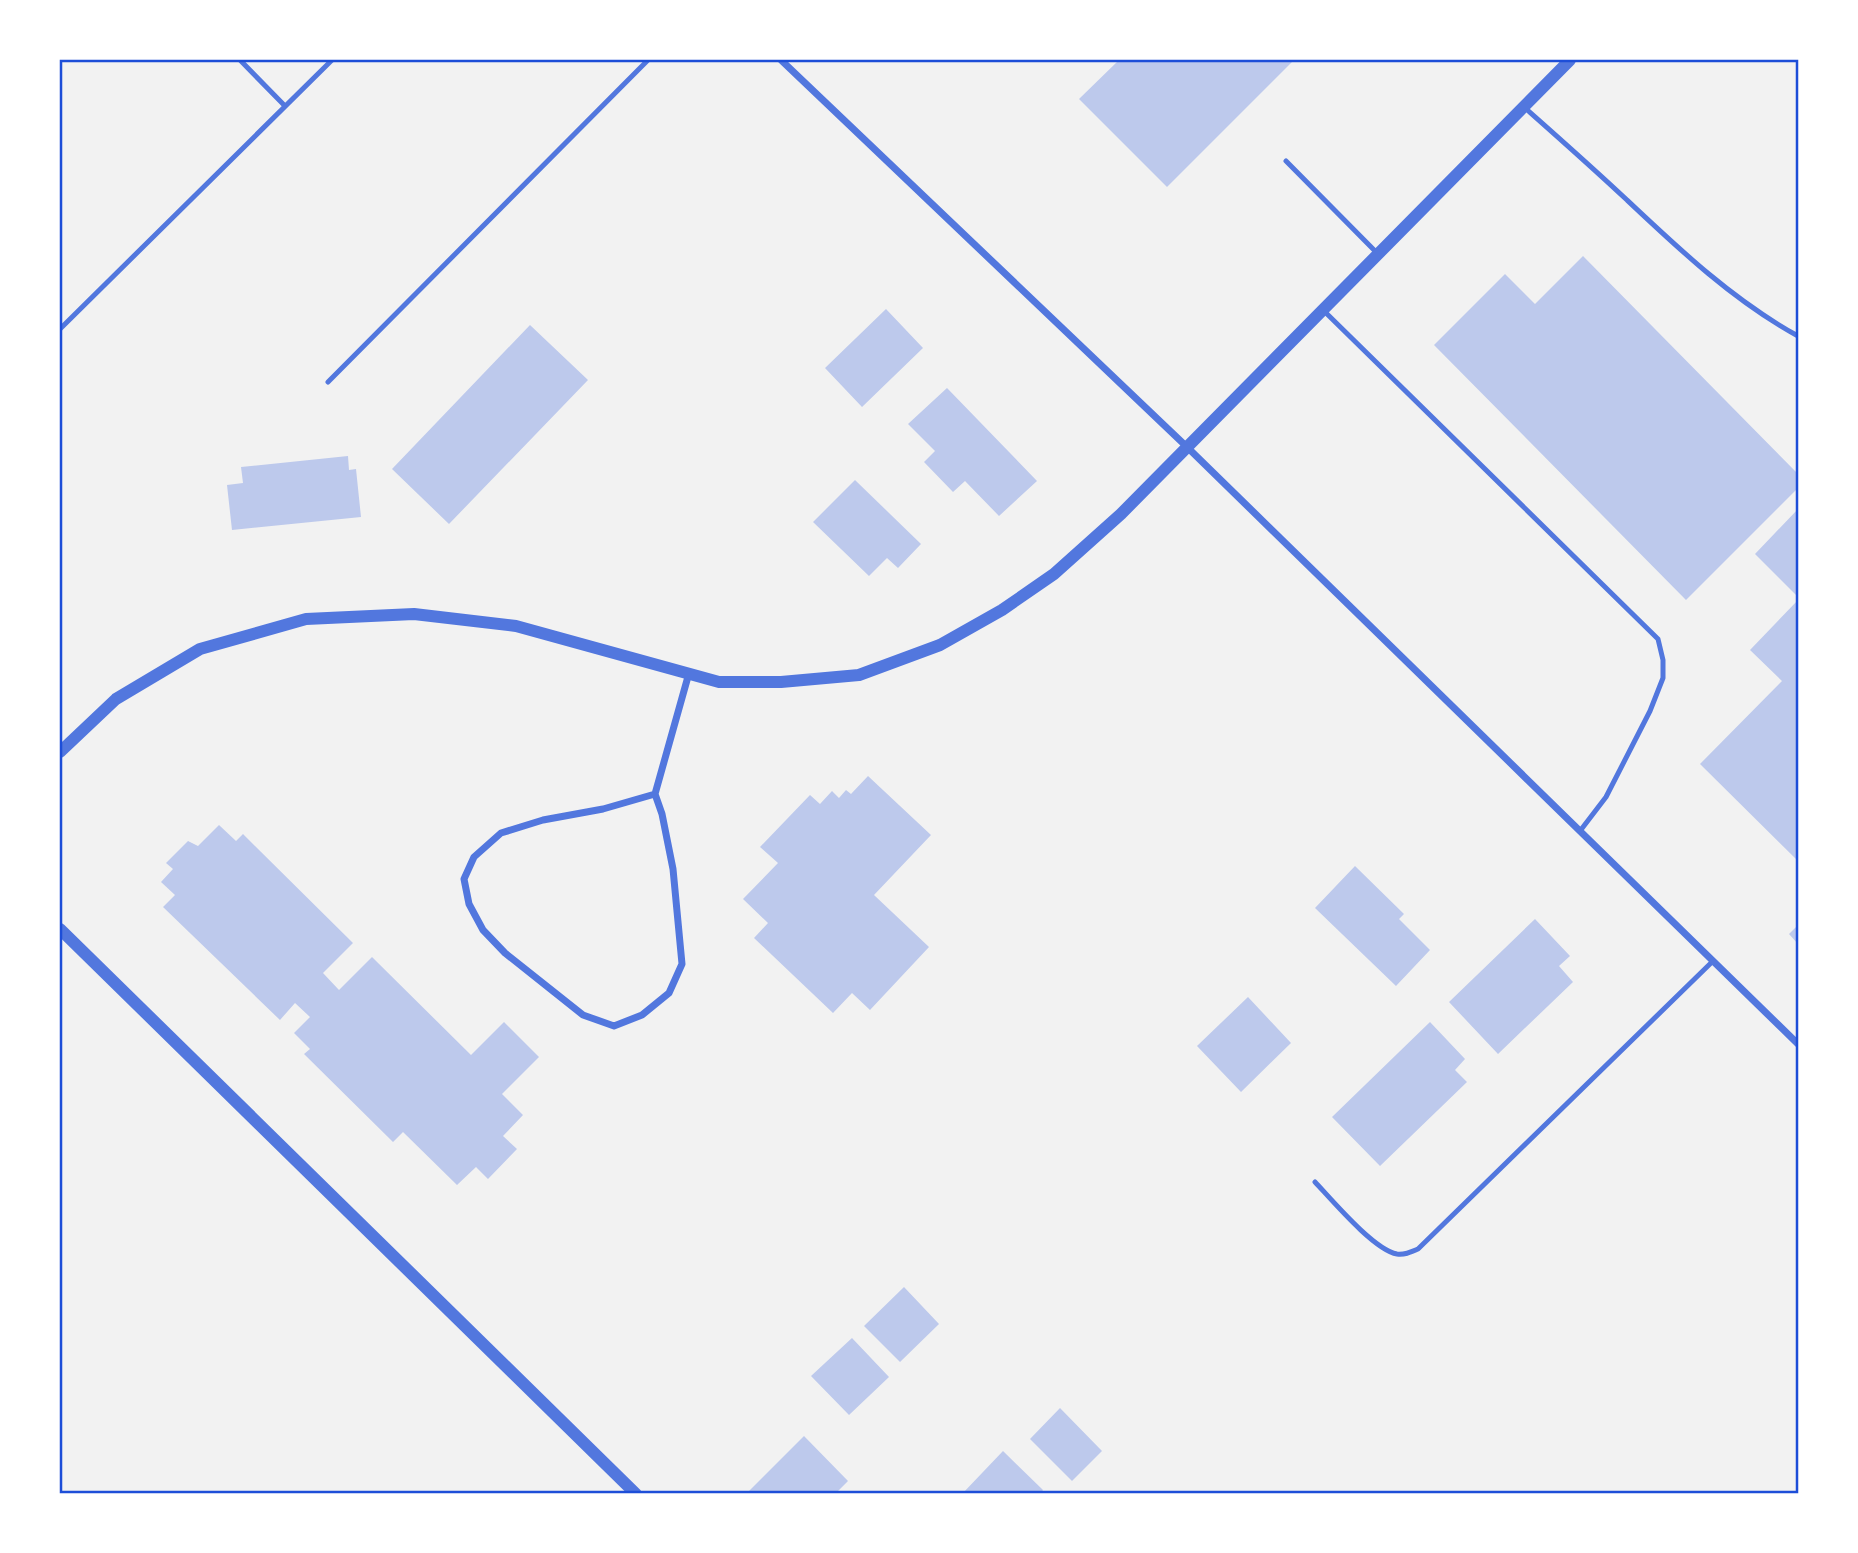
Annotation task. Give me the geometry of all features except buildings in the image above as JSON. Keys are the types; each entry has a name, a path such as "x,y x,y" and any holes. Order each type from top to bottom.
{"street":[{"path":"781,60 1187,447 1798,1044"},
{"path":"60,752 116,699 200,649 306,619 414,614 516,626 719,681 782,682 859,675 940,645 1002,610 1054,574 1121,514 1570,60"},
{"path":"655,794 603,809 543,820 501,833 474,857 464,879 469,904 483,930 505,953 583,1015 614,1026 642,1015 669,993 682,964 673,869 662,814 655,794 689,673"},
{"path":"60,929 636,1493"}],"lane":[{"path":"240,60 285,106"},
{"path":"60,329 332,60"},
{"path":"328,382 648,60"},
{"path":"1524,107 1695,263 1775,323 1798,336"},
{"path":"1286,161 1378,254"},
{"path":"1323,310 1658,639 1664,660 1663,678 1650,711 1606,797 1580,831"},
{"path":"1315,1182 1377,1244 1395,1254 1407,1254 1418,1249 1713,961"}]}
